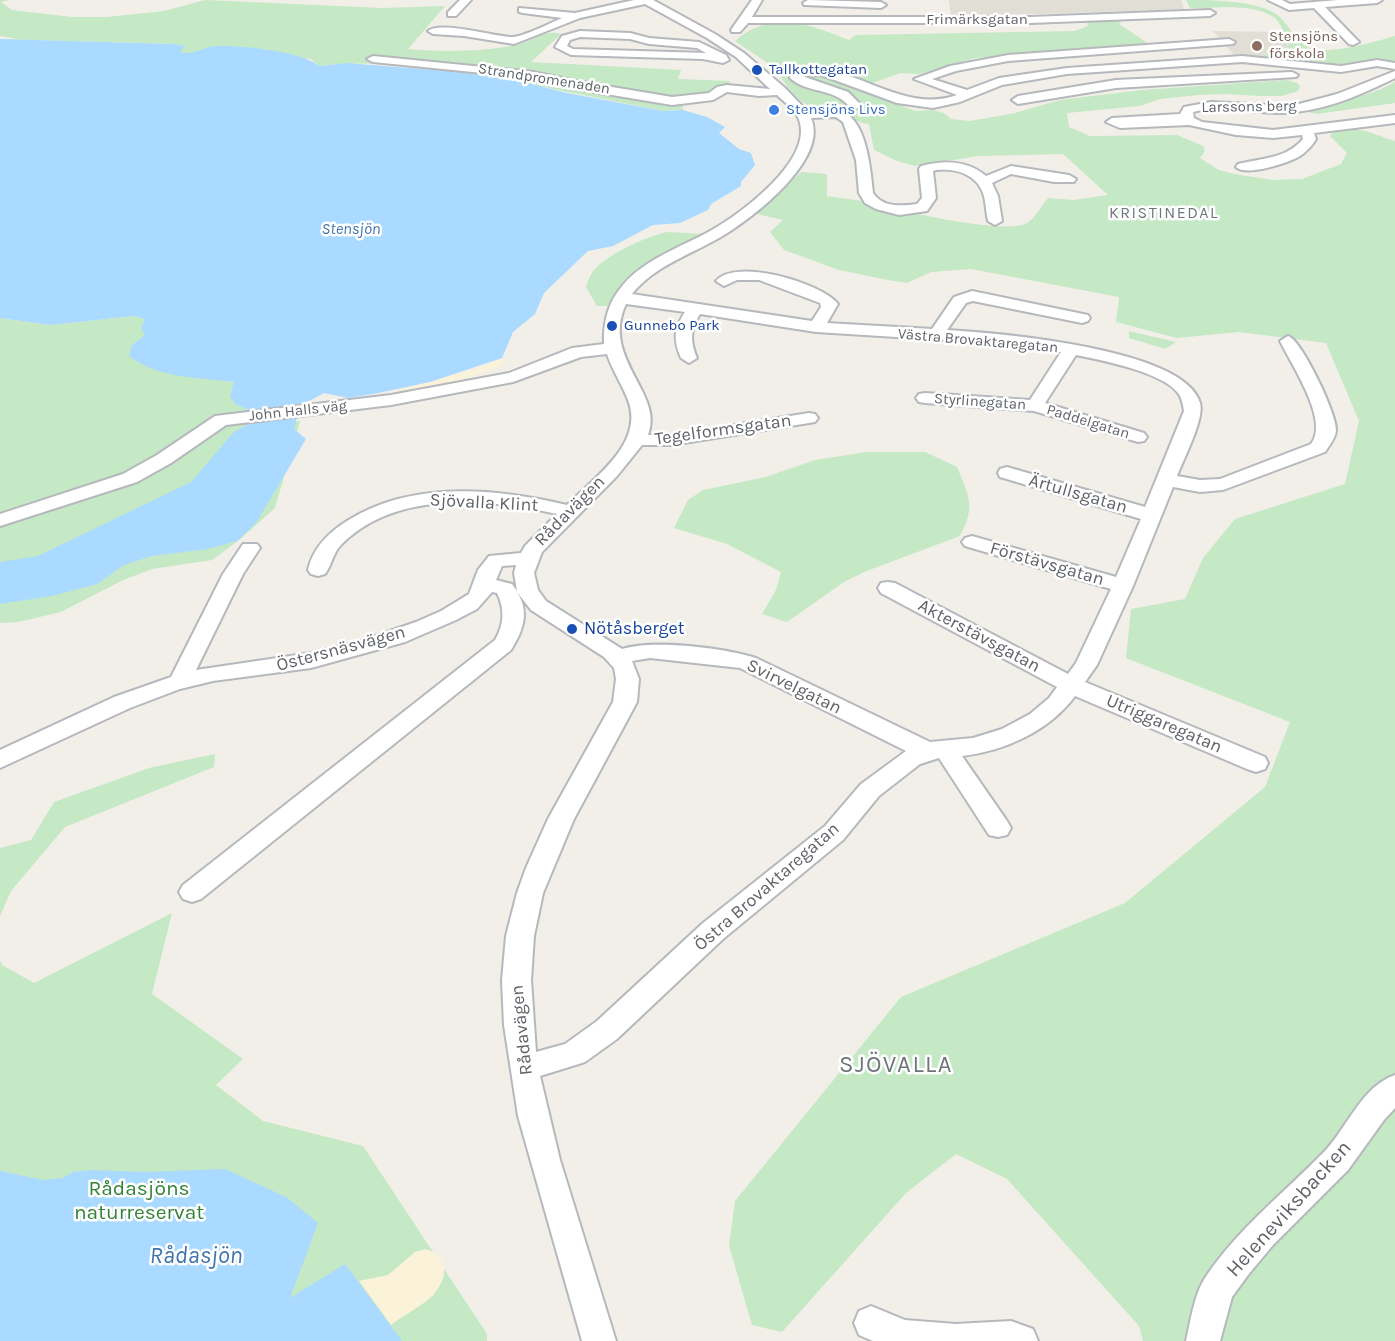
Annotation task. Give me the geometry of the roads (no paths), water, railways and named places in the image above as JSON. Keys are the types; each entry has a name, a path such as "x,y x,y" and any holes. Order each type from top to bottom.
{"street":[{"path":"466,0 449,17 426,24 433,29 433,32 464,33 514,41 523,40 576,16 645,1 740,54 781,91 807,123 805,143 792,169 733,223 652,268 630,285 621,298 612,326 613,348 619,367 640,408 642,418 637,440"},
{"path":"711,36 737,29 757,0"},
{"path":"1273,0 1289,7 1377,0"},
{"path":"808,21 805,10 808,1 895,6"},
{"path":"585,2 612,18"},
{"path":"1317,5 1353,42"},
{"path":"523,10 576,16"},
{"name":"Frimärksgatan","path":"744,20 1040,20 1210,13"},
{"name":"Strandpromenaden","path":"433,32 419,47 406,56 380,55 373,58 533,75 576,85 672,101 714,96"},
{"path":"723,60 703,56 571,52 563,50 560,45 574,34 630,36 649,41 705,46 722,57 737,78 757,92 781,91"},
{"path":"967,94 920,79 954,68 1008,58 1229,42"},
{"path":"1138,48 1162,65"},
{"name":"Larssons berg","path":"838,113 854,107 854,102 837,92 799,80 796,74 808,71 823,72 918,104 941,103 999,82 1045,73 1242,59 1323,68 1348,69 1377,63 1395,66"},
{"name":"Larssons berg","path":"1018,100 1116,84 1202,78 1308,75 1319,73 1323,68"},
{"name":"Larssons berg","path":"1395,74 1363,89 1310,105 1284,109 1203,107 1188,110 1189,119 1205,126 1257,133 1303,130 1395,118"},
{"path":"737,78 717,91 714,96 728,101 768,103"},
{"path":"802,114 838,113 850,123 863,160 866,192 875,204 899,211 922,208 929,198 925,171 931,167 948,166 964,169 984,181 992,196 994,221"},
{"name":"Larssons berg","path":"1243,167 1274,161 1297,152 1310,139 1308,133 1303,130"},
{"path":"984,181 992,179 1001,172 1012,170 1053,179 1069,179"},
{"path":"724,281 734,274 760,276 826,300 830,304 829,307 816,327"},
{"path":"936,335 960,300 972,296 1082,318"},
{"name":"Västra Brovaktaregatan","path":"621,298 816,327 1011,340 1071,349 1149,370 1179,384 1188,393 1193,411 1123,586"},
{"path":"689,358 681,341 683,329 695,309"},
{"path":"1165,480 1200,486 1223,484 1318,448 1325,439 1327,427 1314,393 1288,340"},
{"name":"John Halls väg","path":"0,520 130,478 164,459 212,424 238,417 307,412 391,400 505,379 535,370 578,352 613,348"},
{"name":"Paddelgatan","path":"1071,349 1035,406 1138,437"},
{"name":"Styrlinegatan","path":"925,398 1035,406"},
{"name":"Tegelformsgatan","path":"637,440 671,440 809,418"},
{"name":"Rådavägen","path":"599,1341 547,1167 524,1067 517,1010 517,968 520,937 527,906 543,857 625,702 629,687 628,676 618,657 537,604 531,597 524,580 526,559 538,542 622,460 637,440"},
{"name":"Ärtullsgatan","path":"1007,473 1150,515"},
{"name":"Sjövalla Klint","path":"318,570 324,552 339,536 372,515 401,504 435,499 467,499 528,503 569,512"},
{"name":"Förstävsgatan","path":"972,542 1123,586"},
{"path":"182,682 182,675 226,588 250,548"},
{"path":"192,892 503,645 514,626 513,607 508,592 503,587 486,584 488,569 496,560 526,559"},
{"name":"Östersnäsvägen","path":"0,760 135,698 182,682 209,675 306,661 402,634 450,616 471,603 486,584"},
{"name":"Östra Brovaktaregatan","path":"524,1067 557,1060 575,1053 607,1030 713,931 834,833 870,790 911,758 936,750 974,746 1010,735 1038,720 1057,704 1086,665 1123,586"},
{"name":"Akterstävsgatan","path":"888,588 1071,685"},
{"name":"Svirvelgatan","path":"618,657 650,651 726,657 748,663 936,750"},
{"name":"Utriggaregatan","path":"1071,685 1256,763"},
{"path":"936,750 998,828"},
{"name":"Heleneviksbacken","path":"1203,1341 1217,1289 1261,1234 1337,1160 1373,1110 1395,1088"},
{"path":"872,1323 905,1337 956,1341 1011,1338 1021,1341"}],"water":[{"name":"Stensjön","path":"0,39 175,44 185,46 180,52 185,53 216,46 240,47 299,56 320,66 346,63 460,72 519,81 567,93 663,111 683,110 707,117 725,127 719,133 739,149 751,153 755,165 741,182 741,186 711,204 708,210 680,223 653,225 613,246 588,251 544,293 535,314 513,332 502,358 430,382 378,393 348,398 324,393 300,406 294,429 306,439 256,523 237,541 208,549 152,556 124,565 97,584 52,596 0,604 0,562 38,556 191,482 234,432 247,425 249,410 235,404 230,396 234,382 166,373 141,364 129,356 132,345 145,335 141,328 145,319 134,316 50,325 0,318"},
{"name":"Rådasjön","path":"225,1169 286,1197 318,1223 290,1298 345,1264 402,1341 0,1341 0,1171 43,1180 63,1178 73,1172 90,1170 145,1172"}],"place":[{"name":"Stensjöns förskola","path":"1257,46"},
{"name":"Tallkottegatan","path":"757,70"},
{"name":"Stensjöns Livs","path":"774,110"},
{"name":"Gunnebo Park","path":"612,326"},
{"name":"Nötåsberget","path":"572,629"}],"district":[{"name":"KRISTINEDAL","path":"1164,213"},
{"name":"SJÖVALLA","path":"896,1065"}],"park label":[{"name":"Rådasjöns naturreservat","path":"139,1201"}]}
